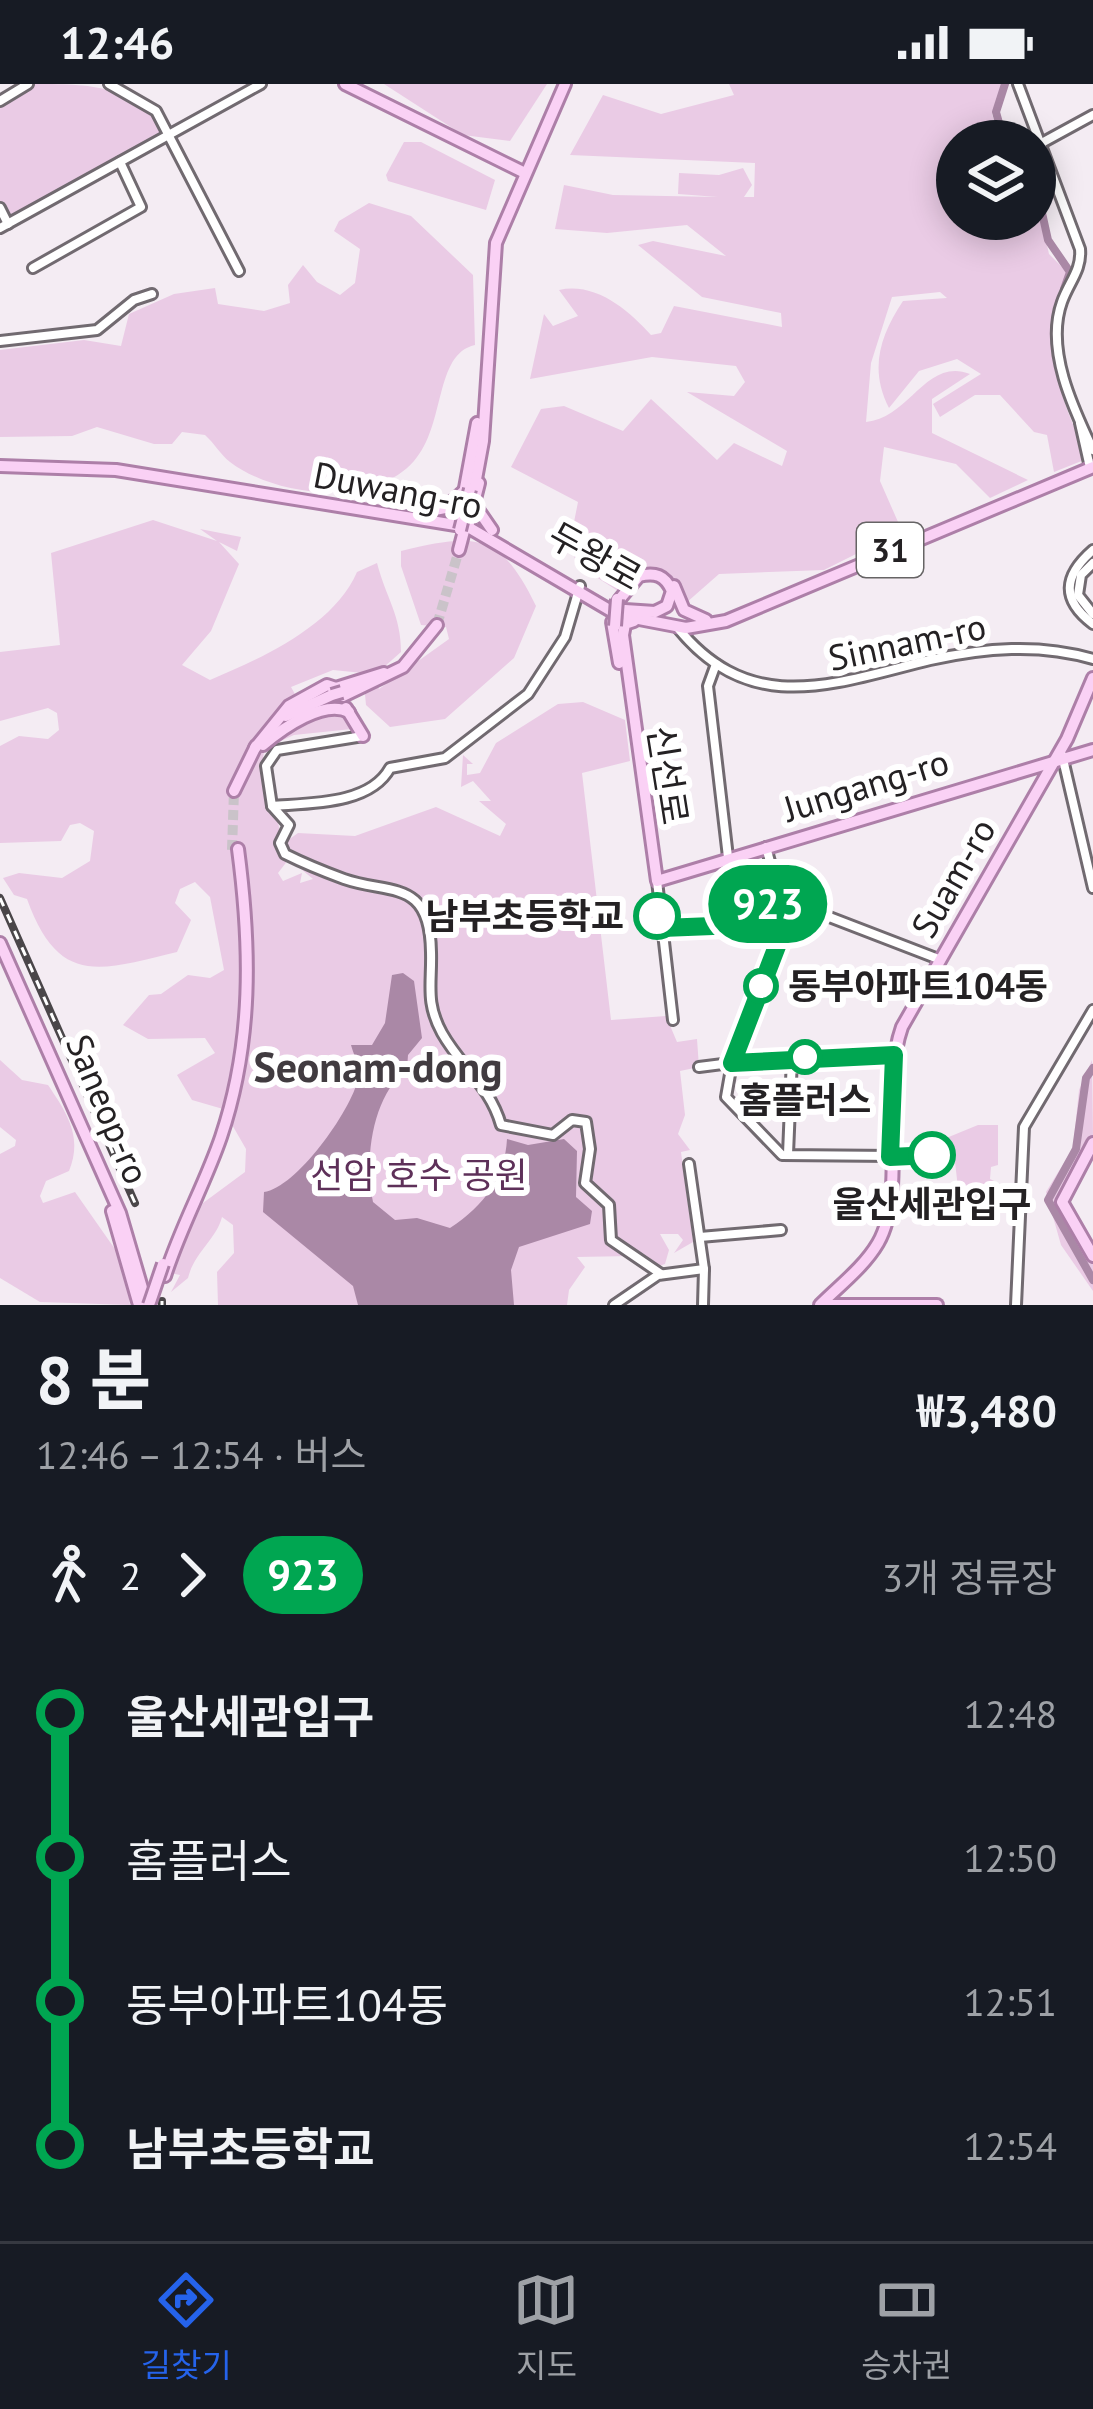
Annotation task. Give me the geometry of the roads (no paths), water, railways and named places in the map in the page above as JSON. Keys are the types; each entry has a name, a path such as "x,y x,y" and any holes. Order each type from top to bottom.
{"main road":[{"path":"345,84 521,171"},
{"path":"457,549 483,440 488,258 521,171 563,84"},
{"path":"655,881 617,626 620,603 632,577 656,572 674,585 684,610 702,621 1092,459"},
{"name":"Duwang-ro","path":"0,464 97,463 419,513 463,525 594,602 638,621 677,627 726,621 1092,459"},
{"name":"Duwang-ro","path":"0,464 116,470 463,525"},
{"path":"419,513 448,506 469,494"},
{"path":"469,494 492,530"},
{"name":"두왕로","path":"463,525 492,530 578,589 666,621 702,621"},
{"path":"653,574 668,581 667,606 620,603 639,576 653,574"},
{"path":"594,602 611,620 627,694"},
{"path":"627,694 622,627 638,621"},
{"path":"337,694 384,673 414,650 434,624 409,661 352,701 350,712"},
{"path":"237,792 259,746 289,719 409,661"},
{"name":"Suam-ro","path":"1063,752 1093,678"},
{"name":"Suam-ro","path":"824,1305 848,1285 888,1232 897,1054 904,1022 1045,784 1093,692"},
{"path":"337,694 363,736"},
{"path":"259,746 310,716 338,707 350,712"},
{"name":"Jungang-ro","path":"655,881 1063,752 1087,752"},
{"path":"147,1305 205,1175 237,1076 247,1008 248,942 235,850"},
{"name":"Saneop-ro","path":"0,943 120,1213 140,1268 147,1305"},
{"name":"Saneop-ro","path":"0,955 109,1202 147,1305"},
{"path":"1093,1143 1067,1184 1063,1205 1093,1256"},
{"name":"Suam-ro","path":"824,1305 881,1236 889,1213 892,1156"},
{"path":"848,1285 847,1299 875,1304"},
{"path":"824,1305 937,1305"}],"street":[{"path":"0,101 28,84"},
{"path":"110,84 148,103 239,271"},
{"path":"0,208 4,226 261,84"},
{"path":"1018,84 1030,120"},
{"path":"1056,135 1093,115"},
{"path":"33,268 141,207 120,162"},
{"path":"1056,190 1082,263 1060,310 1060,350 1092,459"},
{"path":"0,341 97,330 134,300 152,294"},
{"path":"1092,551 1070,573 1068,589 1073,610 1093,624"},
{"path":"1093,563 1081,575 1078,595 1093,614"},
{"path":"272,806 356,796 382,780 390,768 445,758 528,694 565,638 578,589"},
{"name":"Sinnam-ro","path":"677,627 716,664 740,677 793,689 828,688 931,660 990,651 1054,648 1093,659"},
{"path":"716,664 708,686 728,857"},
{"path":"363,736 277,750 266,770 272,806 289,825 280,841 285,854 345,879 397,889 420,908 431,949 426,987 442,1034 493,1097 501,1125 556,1135 570,1121 584,1120 590,1149 585,1183 608,1205 611,1240 661,1274"},
{"path":"1063,752 1093,888"},
{"path":"766,846 780,898 943,961"},
{"path":"655,881 673,1020"},
{"path":"794,902 732,1061 726,1097 779,1154 892,1156"},
{"path":"647,928 660,923"},
{"path":"1016,1305 1024,1127 1093,1010"},
{"path":"732,1061 795,1054"},
{"path":"788,1154 795,1054"},
{"path":"699,1067 795,1054 897,1054"},
{"path":"689,1164 704,1269 703,1305"},
{"path":"700,1238 781,1231"},
{"path":"614,1305 661,1274 704,1269"}],"waterway":[{"path":"998,120 996,112 1005,84"},
{"path":"1048,240 1070,272 1064,289"},
{"path":"1093,1068 1086,1078 1076,1149 1048,1200 1093,1280"}],"tunnel":[{"path":"1091,455 1093,461"},
{"path":"437,625 459,550"},
{"path":"232,850 234,791"}],"railway":[{"path":"0,898 135,1203"}],"place":[{"name":"남부초등학교","path":"657,916"},
{"name":"동부아파트104동","path":"761,986"},
{"name":"홈플러스","path":"805,1057"},
{"name":"울산세관입구","path":"932,1155"}],"district":[{"name":"Seonam-dong","path":"378,1067"}],"park label":[{"name":"선암 호수 공원","path":"419,1175"}]}
